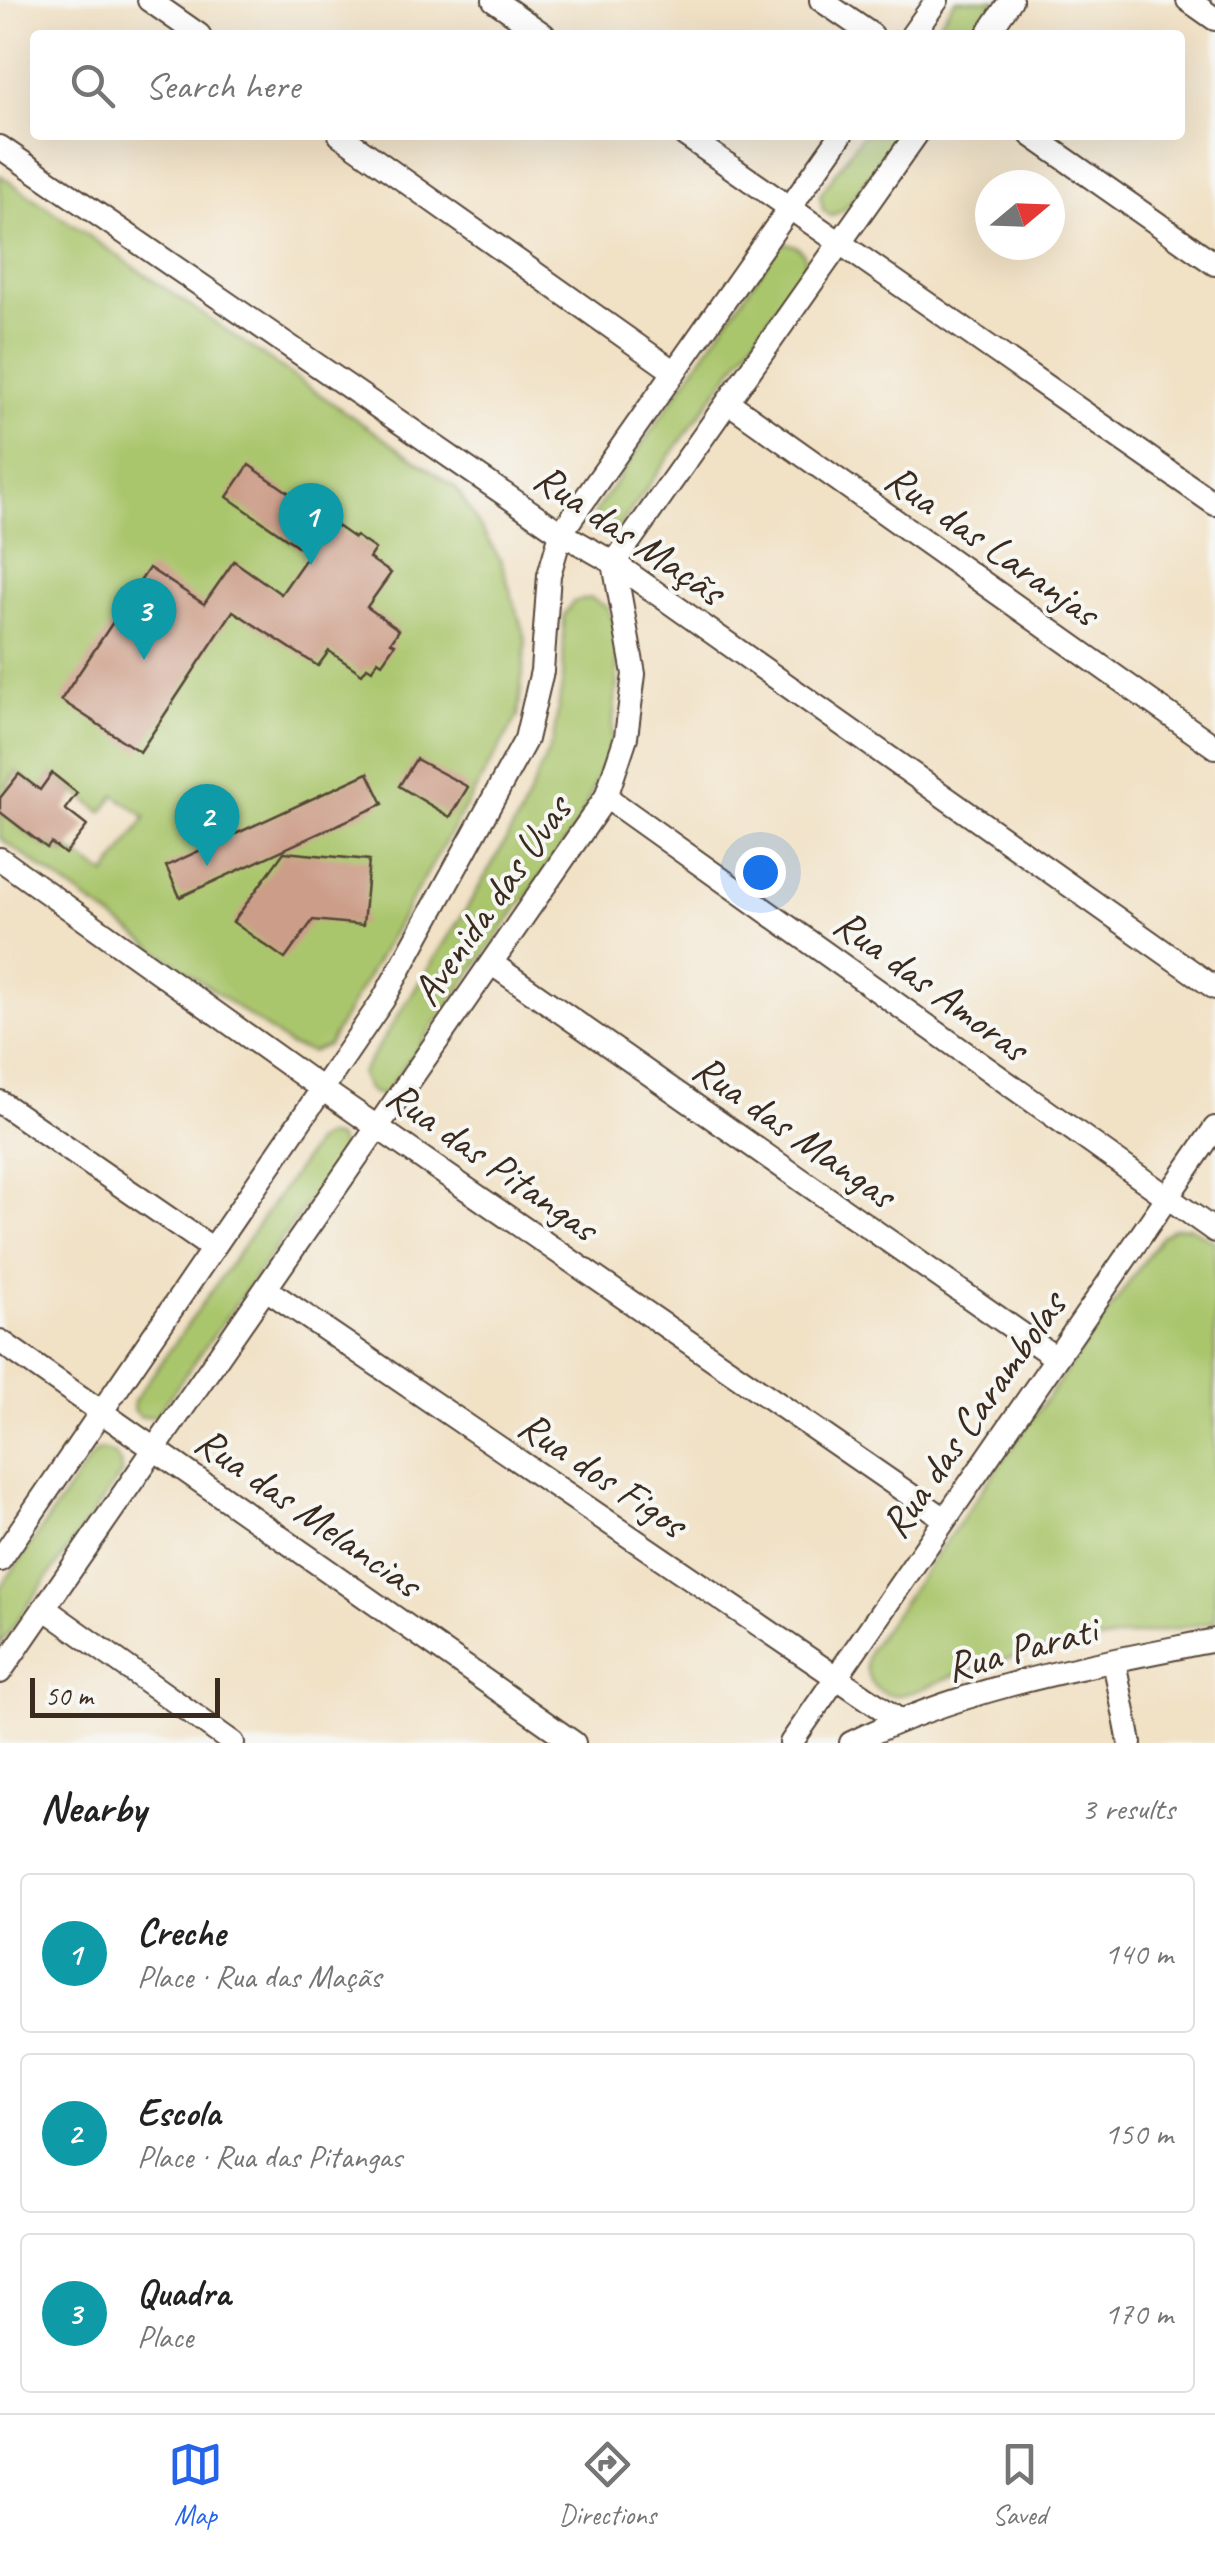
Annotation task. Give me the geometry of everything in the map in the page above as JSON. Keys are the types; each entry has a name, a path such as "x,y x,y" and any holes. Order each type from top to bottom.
{"street":[{"path":"149,0 191,30"},
{"path":"494,0 537,30"},
{"path":"821,0 865,30"},
{"path":"915,30 936,0"},
{"path":"990,30 1011,0"},
{"path":"1188,0 1215,20"},
{"path":"347,140 672,371"},
{"path":"692,140 1215,504"},
{"name":"Avenida das Uvas","path":"0,1560 383,1000 526,739 542,671 548,575 561,533 837,140"},
{"path":"614,562 912,140"},
{"path":"1038,140 1215,264"},
{"name":"Rua das Maçãs","path":"0,146 561,533 614,562 1215,988"},
{"name":"Rua das Laranjas","path":"728,402 1215,748"},
{"name":"Avenida das Uvas","path":"0,1672 606,797 626,738 634,674 614,562"},
{"name":"Rua das Amoras","path":"606,797 1215,1231"},
{"name":"Rua das Pitangas","path":"0,859 322,1089 946,1519"},
{"name":"Rua das Mangas","path":"491,963 1056,1358"},
{"path":"0,1102 212,1250"},
{"name":"Rua das Carambolas","path":"791,1743 1215,1128"},
{"name":"Rua dos Figos","path":"266,1288 899,1720"},
{"name":"Rua das Melancias","path":"0,1341 574,1743"},
{"path":"44,1608 232,1743"},
{"name":"Rua Parati","path":"852,1743 899,1720 1033,1677 1215,1640"},
{"path":"1114,1661 1130,1743"}],"green space":[{"path":"955,0 996,0 975,30 934,30"},
{"path":"858,140 895,140 844,210 831,216 823,210 820,195"},
{"path":"0,175 456,488 501,561 526,641 518,716 328,1045 312,1052 291,1046 0,838 0,812 47,848 51,843 65,854 69,850 106,875 146,817 115,795 102,812 52,774 40,790 16,772 6,786 16,794 0,798"},
{"path":"785,243 801,250 806,267 619,527 605,533 598,527 595,512 778,247"},
{"path":"590,598 607,607 616,628 617,683 611,746 578,824 384,1095 371,1092 361,1074 520,816 553,740 563,678 564,615 573,602"},
{"path":"326,1136 338,1139 342,1148 339,1159 156,1416 141,1417 133,1410 134,1401 316,1142"},
{"path":"1190,1227 1215,1242 1215,1622 1003,1660 906,1694 880,1691 868,1676 869,1650 1161,1237 1174,1228"},
{"path":"101,1450 117,1457 121,1474 0,1645 0,1589 93,1454"}],"building":[{"path":"249,465 375,549 369,558 391,573 367,607 399,630 391,642 395,644 382,663 378,660 372,670 367,667 362,674 329,651 318,666 233,611 140,752 61,700 149,568 204,604 234,561 281,594 309,554 227,497"},
{"path":"416,759 468,787 450,817 399,786"},
{"path":"52,773 77,793 65,809 87,826 65,854 51,843 47,848 0,812 0,798 19,774 40,790"},
{"path":"368,773 383,804 180,897 166,866"},
{"path":"284,852 369,860 363,925 313,920 285,959 233,922"}],"place":[{"name":"Creche","path":"311,565"},
{"name":"Quadra","path":"144,660"},
{"name":"Escola","path":"207,866"}]}
